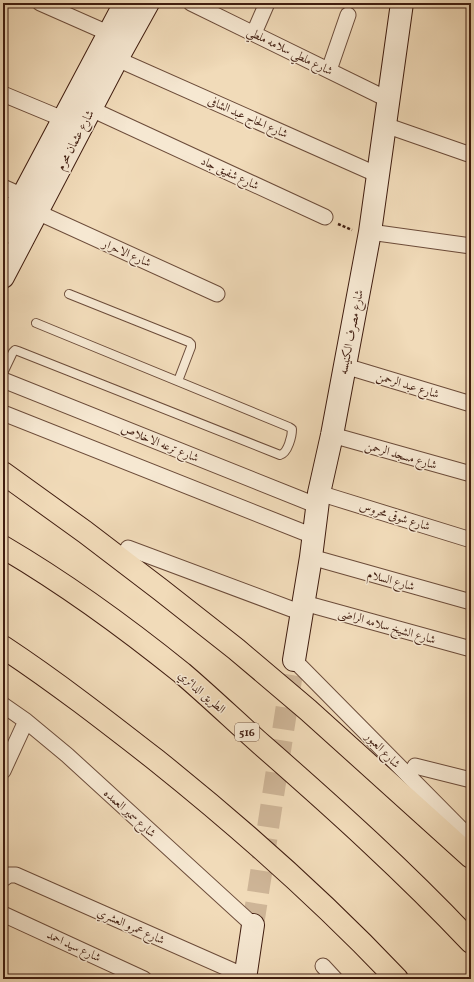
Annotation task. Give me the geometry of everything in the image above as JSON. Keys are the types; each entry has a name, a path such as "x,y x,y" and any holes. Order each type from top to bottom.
{"highway":[{"path":"3,473 85,532 168,595 242,654 355,751 471,843"},
{"name":"الطريق الدائري","path":"3,547 27,561 106,615 182,674 345,817 431,899 471,942"},
{"path":"3,647 130,739 231,822 339,920 398,979"}],"street":[{"path":"40,3 108,33"},
{"name":"شارع عثمان محرم","path":"3,233 17,199 63,119 125,3"},
{"name":"شارع عثمان محرم","path":"3,277 17,199 91,109 148,3"},
{"name":"شارع ملطي سلامه ملطي","path":"191,3 389,100"},
{"path":"254,33 267,3"},
{"name":"شارع مصرف الكنيسه","path":"294,660 303,608 318,499 332,435 369,235 402,3"},
{"path":"329,70 348,15"},
{"name":"شارع الحاج عبد الشافى","path":"117,59 378,175"},
{"path":"3,94 63,119"},
{"name":"شارع شفيق جاد","path":"91,109 325,217"},
{"path":"385,125 470,152"},
{"name":"شارع الاحرار","path":"17,199 217,294"},
{"path":"369,235 471,246"},
{"name":"شارع عبد الرحمن","path":"344,366 471,404"},
{"name":"شارع ترعه الاخلاص","path":"3,380 318,499"},
{"path":"3,413 312,547"},
{"name":"شارع مسجد الرحمن","path":"332,435 471,474"},
{"name":"شارع شوقى محروس","path":"318,499 471,540"},
{"name":"شارع السلام","path":"312,547 471,602"},
{"name":"شارع الشيخ سلامه الراضى","path":"128,548 303,608 471,649"},
{"name":"شارع العبور","path":"294,660 471,843"},
{"name":"شارع سمير العمده","path":"3,705 26,721 67,755 254,925"},
{"path":"3,771 9,742 26,721"},
{"path":"415,766 471,780"},
{"name":"شارع عمرو العشري","path":"10,877 245,978"},
{"name":"شارع سيد احمد","path":"3,914 144,979"},
{"path":"245,978 254,925"},
{"path":"323,966 335,979"}],"lane":[{"path":"68,294 189,342 191,347 178,381"},
{"path":"3,373 15,350 280,455 286,452 292,433 292,429 289,427 36,323"}],"path":[{"path":"325,217 369,235"}],"tunnel":[{"path":"253,925 294,660"}]}
